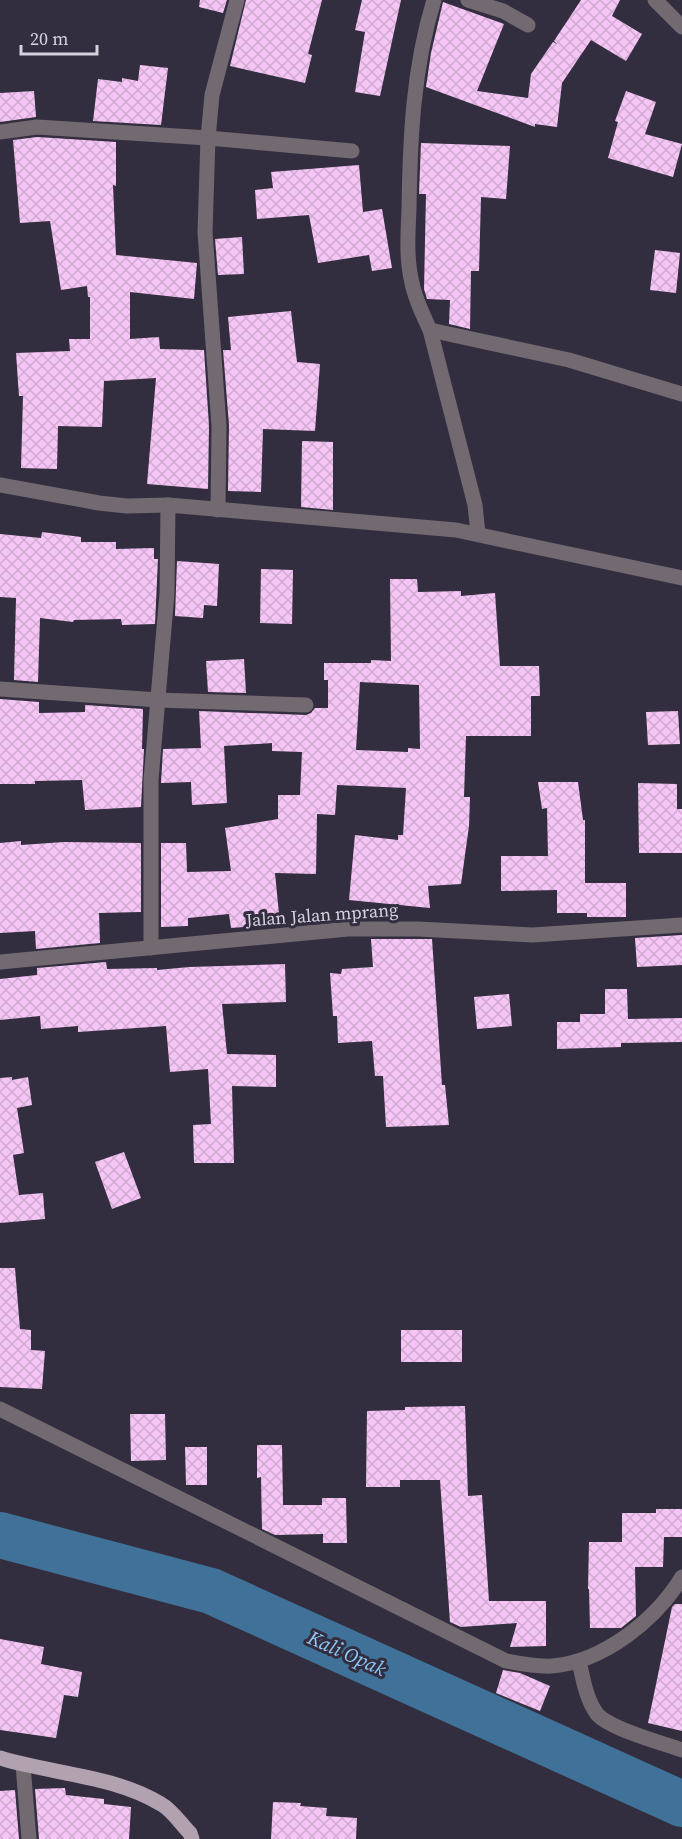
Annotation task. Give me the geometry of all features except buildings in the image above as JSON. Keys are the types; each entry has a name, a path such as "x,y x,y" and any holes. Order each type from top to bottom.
{"main road":[{"path":"0,1758 127,1787 163,1805 190,1833 192,1839"}],"street":[{"path":"218,510 219,426 206,232 208,138 212,95 237,0"},
{"path":"434,0 427,22 414,97 409,165 408,249 411,283 430,330 475,505 478,534"},
{"path":"468,0 503,11 528,25"},
{"path":"655,0 682,27"},
{"path":"0,132 37,128 208,138 352,151"},
{"path":"430,330 569,360 682,394"},
{"path":"0,485 118,505 168,505 456,530 682,578"},
{"path":"151,948 151,780 167,593 168,505"},
{"path":"0,689 158,700 306,705"},
{"name":"Jalan Jalan mprang","path":"0,962 348,929 418,929 533,935 682,925"},
{"path":"0,1409 506,1661 532,1666 552,1666 579,1661 602,1652 625,1638 655,1611 682,1577"},
{"path":"579,1661 588,1698 598,1715 612,1725 682,1750"},
{"path":"24,1765 29,1839"}],"waterway":[{"name":"Kali Opak","path":"0,1535 211,1591 682,1804"}]}
